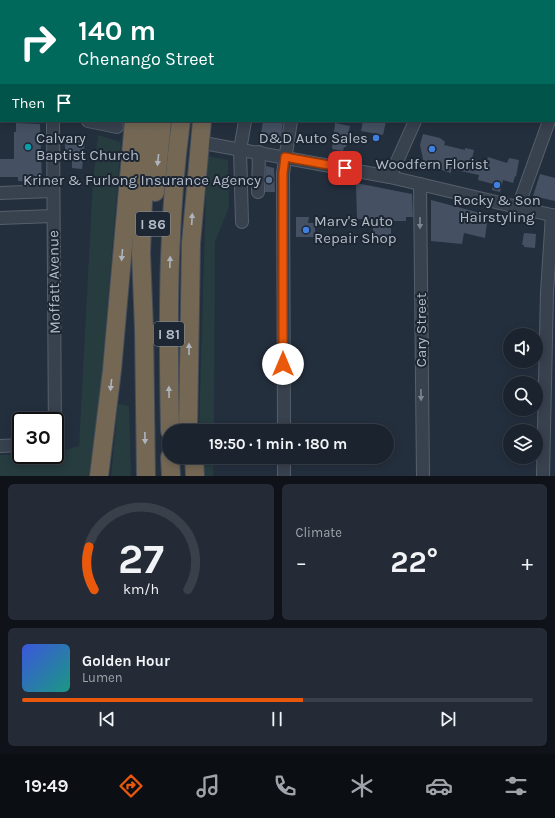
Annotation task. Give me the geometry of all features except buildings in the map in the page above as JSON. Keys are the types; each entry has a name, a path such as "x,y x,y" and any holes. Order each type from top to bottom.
{"highway":[{"name":"I 81","path":"146,122 141,253 144,328 146,476"},
{"name":"I 86","path":"144,328 152,253 156,174 162,122"},
{"name":"I 81","path":"170,424 170,262 174,179 181,122"},
{"path":"188,424 192,235 202,122"},
{"path":"99,476 114,355 126,124"},
{"path":"190,388 193,424"},
{"path":"170,464 171,476"},
{"path":"188,464 188,476"},
{"path":"194,464 195,476"}],"street":[{"name":"Moffatt Avenue","path":"53,122 55,412"},
{"path":"101,122 126,124"},
{"path":"242,222 240,150 245,122"},
{"path":"284,424 283,173 291,122"},
{"path":"390,177 414,122"},
{"path":"518,207 549,122"},
{"path":"209,144 390,177 553,215 549,454 543,476"},
{"path":"258,192 259,152"},
{"name":"Cary Street","path":"420,184 423,476"},
{"path":"0,194 53,191"},
{"path":"0,218 53,216"},
{"path":"0,446 12,445"},
{"path":"284,464 284,476"}],"green space":[{"path":"98,135 121,142 100,396 89,476 0,476 0,455 12,455 12,464 64,464 64,450 79,446 93,181"},
{"path":"207,156 228,160 229,207 215,242 214,424 199,424"},
{"path":"118,404 129,406 131,476 111,476"},
{"path":"201,464 214,464 213,476 204,476"}],"place":[{"name":"D&D Auto Sales","path":"376,138"},
{"name":"Calvary Baptist Church","path":"28,147"},
{"name":"Woodfern Florist","path":"432,149"},
{"name":"Kriner & Furlong Insurance Agency","path":"269,180"},
{"name":"Rocky & Son Hairstyling","path":"497,185"},
{"name":"Marv's Auto Repair Shop","path":"306,230"}],"route":[{"path":"283,364 283,173 285,157 345,168"}]}
